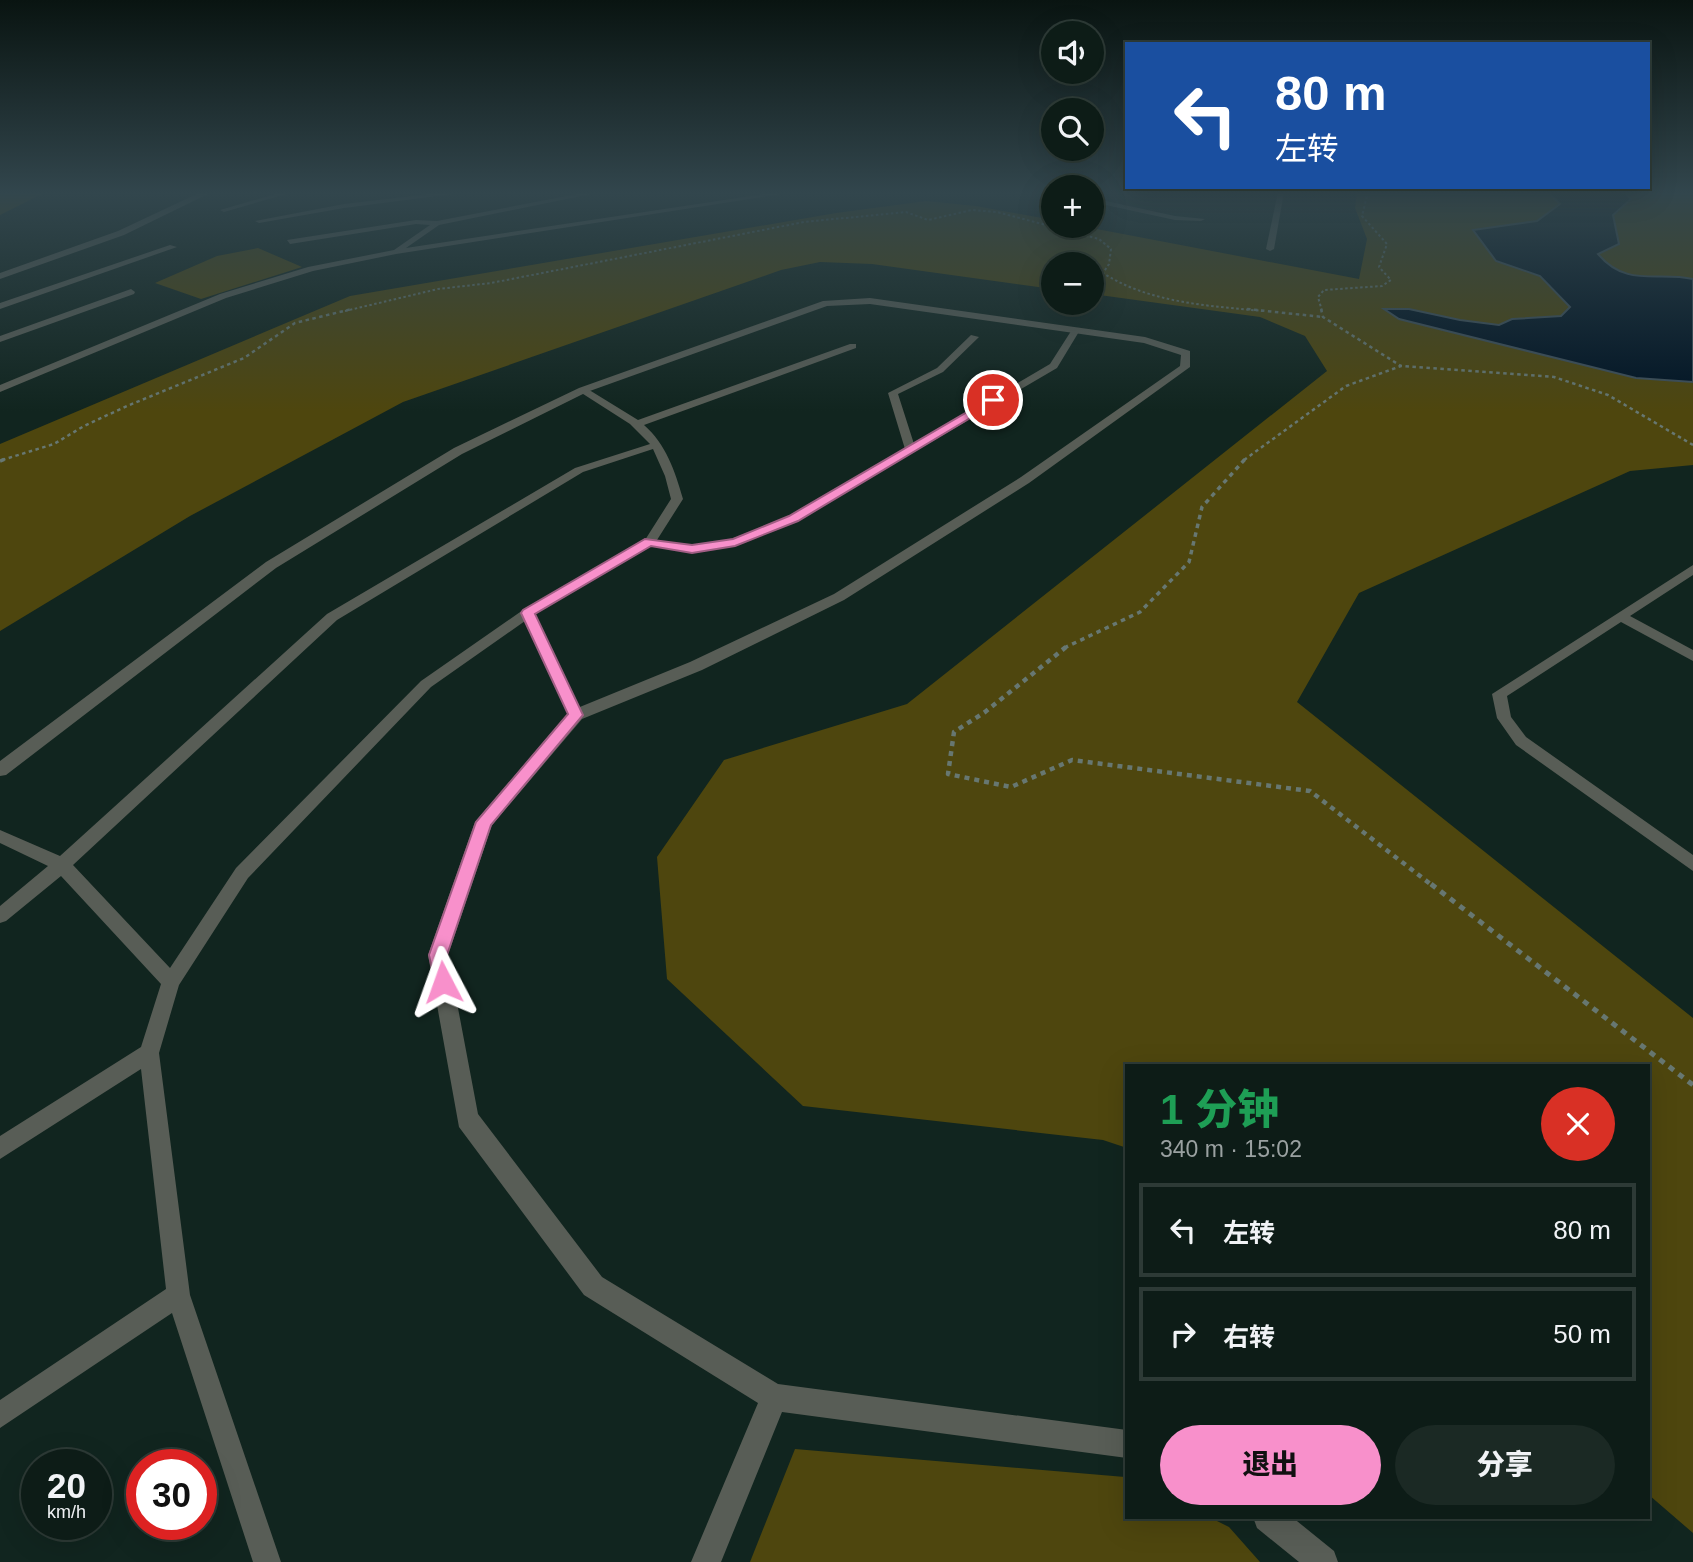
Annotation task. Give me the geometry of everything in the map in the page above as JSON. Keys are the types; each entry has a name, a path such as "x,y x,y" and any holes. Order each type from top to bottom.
{"street":[{"path":"0,276 31,265"},
{"path":"0,769 271,565 458,451 583,390 826,303 870,301 1076,330 1145,340 1186,354 1185,368 1025,481 839,597 696,666 576,715 484,822 438,955 467,1119 593,1286 774,1397 1125,1444"},
{"path":"706,1562 774,1397"},
{"path":"1270,1519 1323,1562"}],"lane":[{"path":"0,306 121,265"},
{"path":"0,389 223,296 332,265"},
{"path":"0,340 131,292"},
{"path":"649,542 692,549 735,542 794,518 1054,366 1076,330"},
{"path":"910,449 893,393 940,370 974,337"},
{"path":"639,423 853,346"},
{"path":"267,1562 178,1295 149,1053 171,982 242,873 426,684 528,613 649,542 677,499 668,463 639,423 583,390"},
{"path":"0,916 62,865 332,617 579,470 656,445"},
{"path":"1693,569 1499,694 1504,718 1521,741 1693,864"},
{"path":"528,613 576,715"},
{"path":"1622,617 1693,656"},
{"path":"0,836 62,865 171,982"},
{"path":"0,1148 149,1053"},
{"path":"0,1415 178,1295"}],"path":[{"path":"0,461 54,444 84,426 127,406 244,358 261,349 275,335 295,323 319,320 438,289 491,283 584,265"},
{"path":"1108,265 1103,273 1112,281 1143,292 1233,307 1323,317 1401,366"},
{"path":"1323,317 1318,297 1324,290 1382,286 1391,280 1380,265"},
{"path":"1693,445 1608,395 1555,377 1401,366 1346,386 1243,461 1202,507 1189,562 1140,612 1067,646 985,712 954,732 948,774 1011,787 1072,760 1310,791 1693,1086"}],"shaded area":[{"path":"197,265 302,267 201,299 155,283"},
{"path":"532,265 806,265 781,270 403,402 190,516 0,631 0,444 350,296"},
{"path":"878,265 1041,265 1041,287"},
{"path":"1104,265 1285,265 1359,279 1362,265 1693,265 1693,465 1630,471 1359,593 1297,702 1693,1018 1693,1533 1650,1496 1650,1064 1125,1064 1125,1147 1103,1140 803,1106 667,979 657,857 724,760 907,704 1327,371 1305,336 1260,317 1104,296"},
{"path":"795,1449 1125,1477 1125,1519 1213,1519 1229,1527 1260,1562 750,1562"}],"water":[{"path":"1507,265 1609,265 1631,275 1693,279 1693,382 1636,378 1399,319 1384,309 1409,309 1499,325 1512,319 1561,316 1570,307 1540,276"}],"route":[{"path":"443,982 438,955 484,822 576,715 528,613 649,542 692,549 735,542 794,518 993,400"}]}
